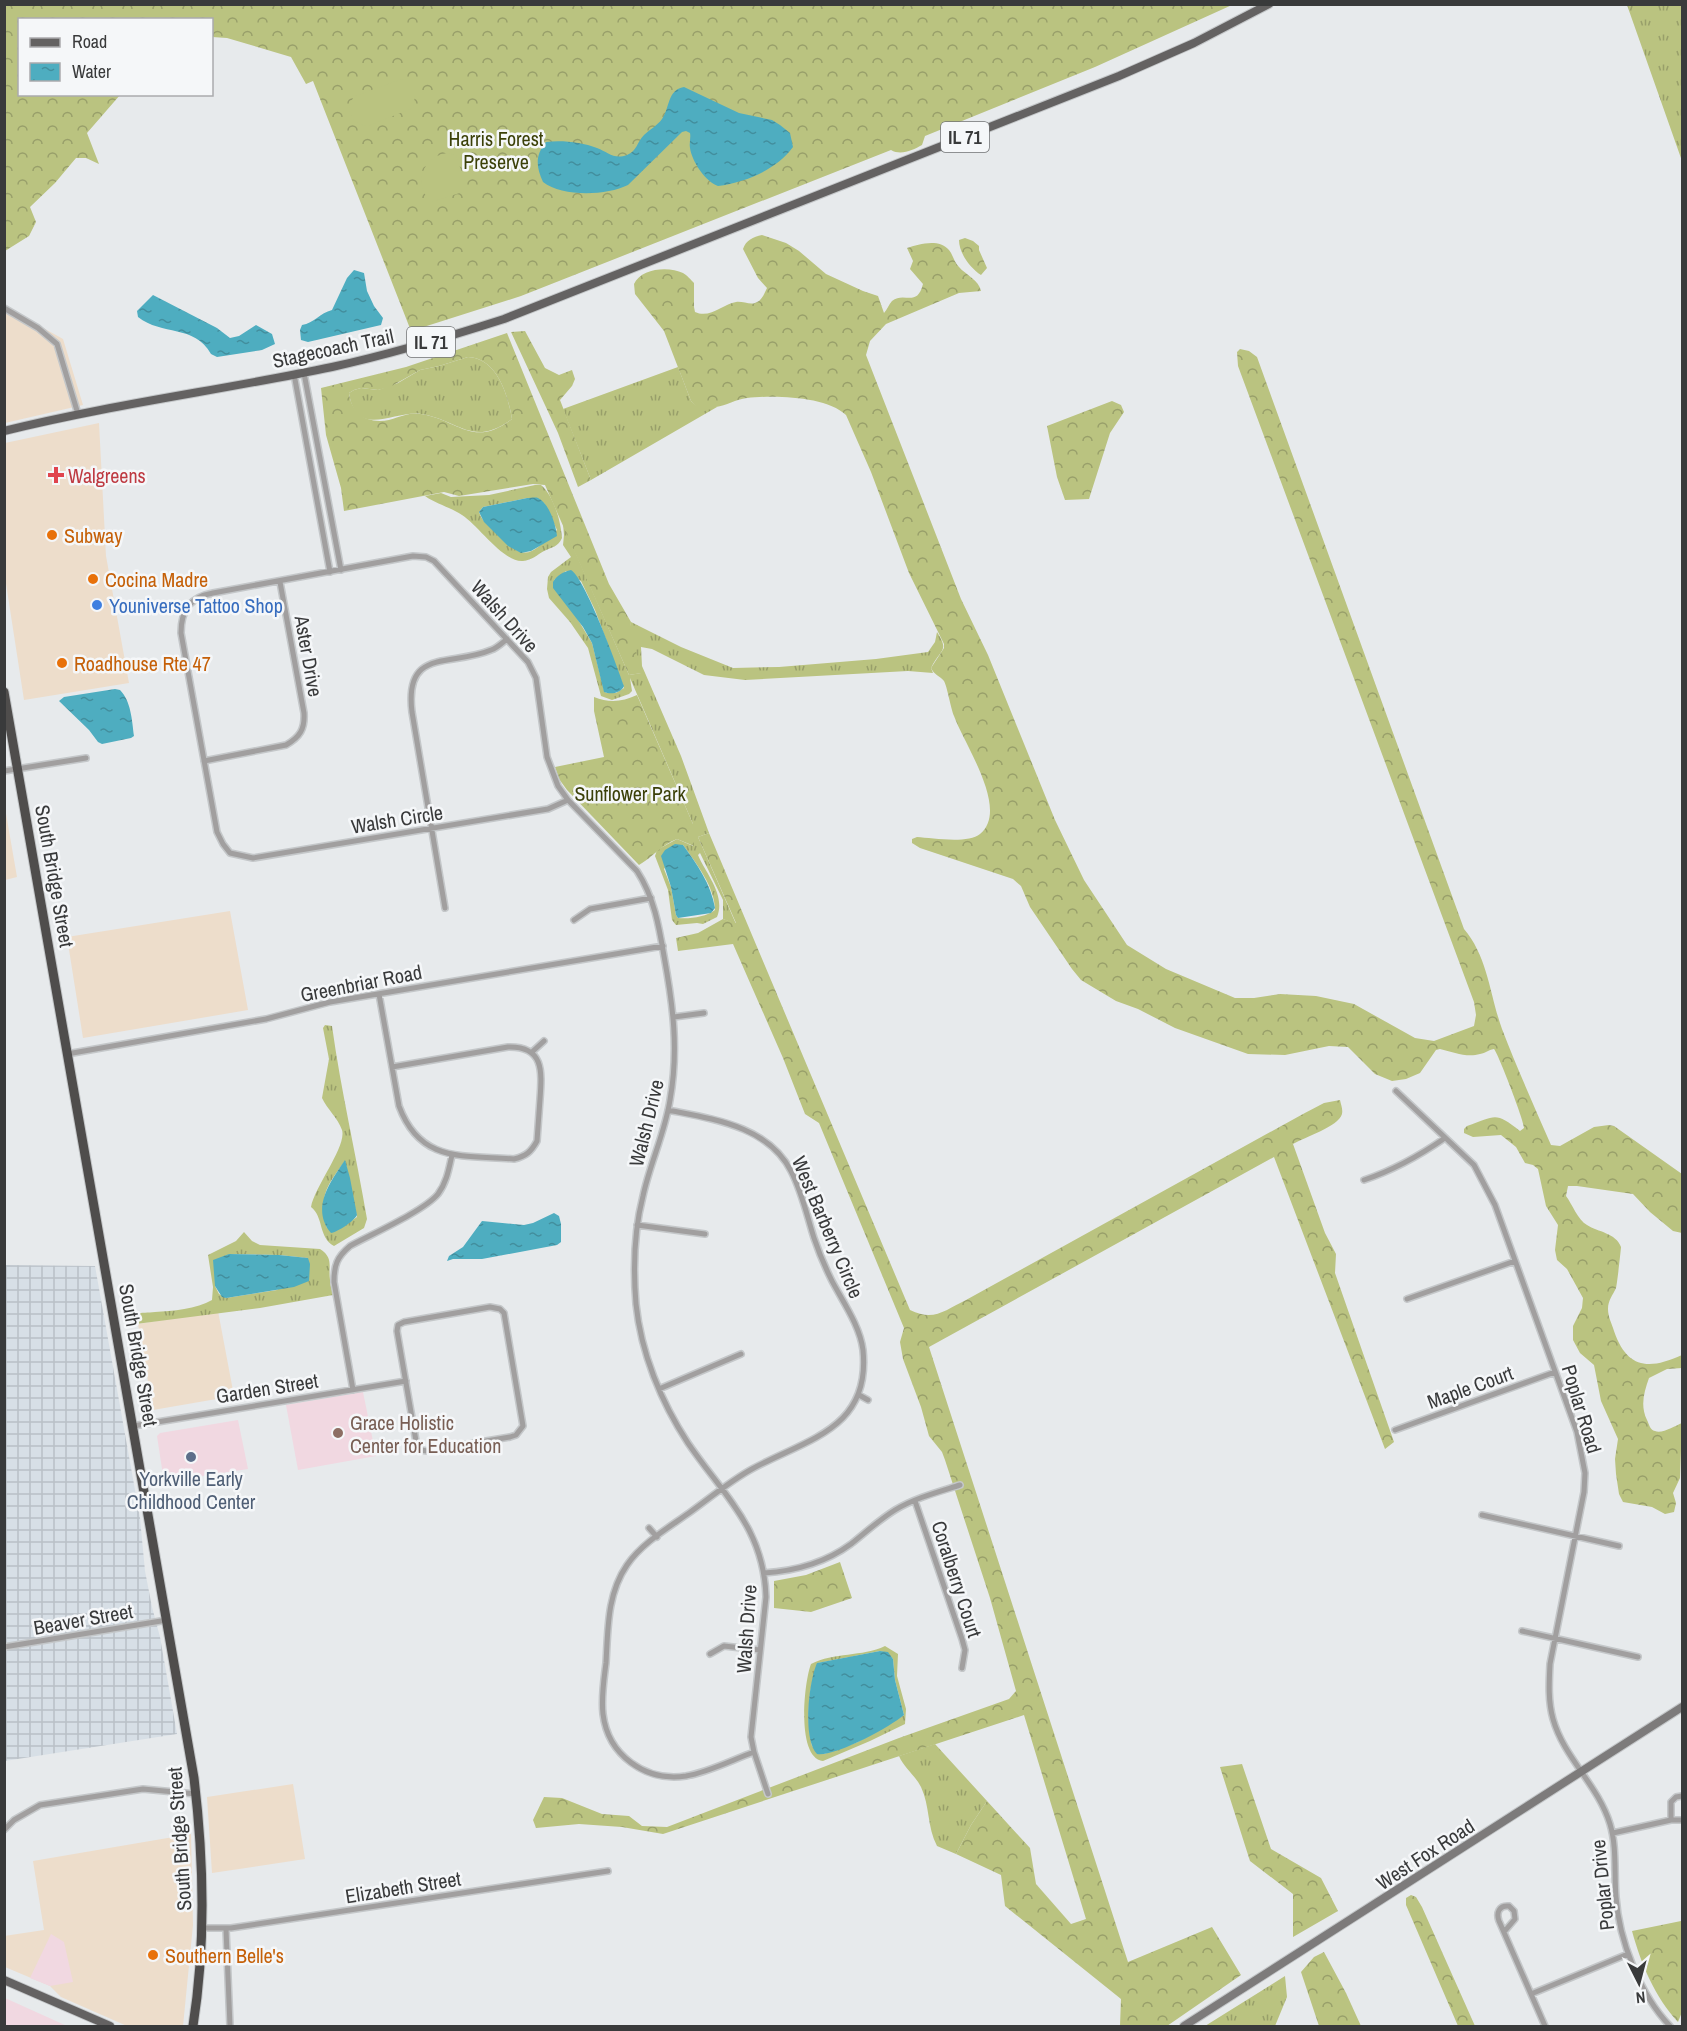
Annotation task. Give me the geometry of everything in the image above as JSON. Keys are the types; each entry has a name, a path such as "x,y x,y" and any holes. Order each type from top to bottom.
{"highway":[{"name":"South Bridge Street","path":"4,692 134,1426 196,1794 202,1866 202,1928 200,1970 193,2026"}],"main road":[{"name":"Stagecoach Trail","path":"4,431 78,414 299,373 385,354 473,329 539,306 1147,64 1194,43 1269,4"},
{"path":"4,1980 110,2026"}],"street":[{"path":"4,308 38,328 57,344 78,414"},
{"path":"299,373 317,444 341,570"},
{"path":"299,373 308,446 330,572"},
{"path":"308,446 317,444"},
{"name":"Walsh Drive","path":"330,572 413,556 428,558 440,565 528,662 536,678 550,770 558,786 568,800 637,871 645,883 656,911 674,1017 675,1065 668,1110 643,1195 637,1225 634,1263 637,1307 645,1347 659,1389 684,1436 744,1519 758,1547 766,1597 752,1723 754,1752 768,1794"},
{"name":"Walsh Circle","path":"330,572 206,594 182,605 181,633 217,832 229,856 253,858 432,829 548,809 568,800"},
{"name":"Aster Drive","path":"204,761 286,745 302,737 304,713 280,582"},
{"path":"445,908 410,703 411,685 425,666 431,663 494,649 507,639"},
{"path":"409,672 416,676"},
{"path":"4,771 86,758"},
{"path":"574,920 590,909 651,898"},
{"name":"Greenbriar Road","path":"67,1054 266,1019 330,1002 663,946"},
{"path":"379,994 392,1067 399,1106 409,1129 430,1147 452,1155 514,1159 529,1153 537,1141 542,1074 539,1062 532,1052 524,1047 508,1047 392,1067"},
{"path":"674,1017 704,1013"},
{"path":"532,1052 544,1041"},
{"name":"Poplar Road","path":"1396,1091 1473,1165 1485,1184 1495,1205 1577,1432 1585,1473 1584,1492 1550,1664 1548,1693 1553,1720 1565,1746 1582,1772"},
{"name":"West Barberry Circle","path":"668,1110 739,1127 752,1132 775,1148 794,1177 819,1251 861,1342 863,1373 859,1395 838,1424 820,1436 752,1469 657,1537 628,1563 615,1588 610,1604 603,1704 604,1719 610,1739 620,1754 635,1767 669,1777 694,1774 754,1752"},
{"path":"1364,1180 1389,1172 1415,1159 1445,1138"},
{"path":"529,1153 534,1159"},
{"path":"352,1389 334,1282 334,1267 339,1255 350,1246 420,1209 438,1194 446,1180 452,1155"},
{"path":"637,1225 705,1234"},
{"path":"1407,1299 1515,1261"},
{"path":"490,1307 500,1309 505,1319 523,1426 516,1435 510,1437 421,1450 417,1443 406,1381 396,1331 398,1325 490,1307"},
{"path":"659,1389 741,1354"},
{"name":"Maple Court","path":"1395,1430 1555,1372"},
{"name":"Garden Street","path":"134,1426 406,1381"},
{"path":"859,1395 868,1400"},
{"path":"764,1574 811,1565 831,1556 880,1520 915,1501 960,1485"},
{"name":"Coralberry Court","path":"915,1501 962,1639 964,1650 962,1668"},
{"path":"1482,1515 1619,1546"},
{"path":"649,1528 657,1537"},
{"name":"Beaver Street","path":"4,1647 167,1620"},
{"path":"1522,1631 1638,1657"},
{"path":"710,1654 724,1646 760,1650"},
{"name":"West Fox Road","path":"1184,2026 1683,1707"},
{"name":"Poplar Drive","path":"1582,1772 1605,1808 1613,1833 1618,1915 1628,1954 1653,2004 1670,2026"},
{"path":"4,1830 14,1820 40,1805 143,1789 196,1794"},
{"path":"1671,1820 1671,1802 1676,1797 1683,1796"},
{"path":"1613,1833 1671,1820 1683,1820"},
{"name":"Elizabeth Street","path":"202,1928 226,1929 608,1871"},
{"path":"1504,1932 1515,1919 1514,1911 1509,1906 1498,1911 1497,1916 1545,2026"},
{"path":"226,1929 230,2026"},
{"path":"1531,1994 1628,1954"}],"shaded area":[{"path":"4,306 63,339 83,405 5,423"},
{"path":"99,423 106,556 129,683 24,700 5,577 5,443"},
{"path":"4,802 17,877 5,880 4,880"},
{"path":"230,911 248,1010 83,1038 67,937"},
{"path":"5,1265 95,1266 140,1518 145,1571 160,1637 177,1734 5,1761"},
{"path":"218,1311 234,1396 153,1410 138,1324"},
{"name":"Grace Holistic Center for Education","path":"363,1392 376,1456 298,1470 286,1405"},
{"name":"Yorkville Early Childhood Center","path":"238,1420 248,1469 164,1482 157,1436 160,1433"},
{"path":"293,1784 305,1859 212,1873 207,1797"},
{"path":"191,1834 193,1925 183,2026 127,2026 61,1997 50,1986 5,1967 4,1936 44,1930 33,1861"},
{"path":"51,1934 64,1942 73,1982 50,1986 30,1978"},
{"path":"5,1998 67,2026 5,2026"}],"green space":[{"name":"Harris Forest Preserve","path":"5,5 1232,5 1095,67 925,136 922,145 911,150 895,152 891,150 521,296 411,331 313,81 306,84 291,57 227,38 213,37 213,18 18,18 18,96 119,96 87,133 99,164 86,158 76,158 55,183 30,207 36,222 29,236 5,251"},
{"path":"1627,5 1682,5 1682,161"},
{"path":"402,79 407,80 415,96 413,108 368,126 354,119 350,106 355,96"},
{"path":"447,153 456,155 467,188 466,191 431,202 422,187 423,172 431,160"},
{"path":"762,235 786,243 826,274 878,296 884,313 892,301 897,298 914,297 920,291 923,284 910,269 913,261 907,248 917,245 934,243 945,246 957,265 980,287 981,291 959,293 886,324 870,341 866,355 961,599 988,655 1055,820 1084,880 1127,945 1166,969 1235,998 1280,994 1316,996 1354,1004 1415,1038 1434,1041 1474,1026 1476,1015 1474,1002 1238,366 1237,352 1240,349 1249,351 1257,357 1464,929 1483,964 1502,1029 1551,1145 1560,1146 1594,1127 1614,1126 1682,1174 1682,1233 1673,1231 1633,1194 1568,1186 1566,1196 1584,1223 1611,1236 1619,1242 1621,1247 1616,1288 1608,1309 1619,1344 1625,1353 1640,1363 1649,1364 1682,1355 1682,1368 1667,1369 1649,1378 1643,1399 1645,1415 1653,1430 1665,1431 1682,1423 1680,1478 1673,1493 1676,1503 1674,1512 1665,1514 1652,1507 1623,1502 1619,1494 1615,1459 1618,1439 1601,1401 1594,1365 1580,1353 1573,1340 1573,1326 1582,1308 1583,1298 1567,1269 1557,1260 1555,1250 1558,1225 1546,1206 1538,1169 1525,1163 1516,1147 1501,1135 1473,1137 1464,1133 1467,1126 1495,1117 1505,1120 1520,1131 1524,1128 1511,1088 1494,1049 1475,1055 1436,1050 1420,1073 1406,1079 1392,1081 1375,1074 1348,1047 1329,1046 1285,1055 1248,1054 1175,1028 1138,1009 1116,1001 1081,980 1030,907 1021,886 1013,879 920,848 912,843 912,839 917,837 959,840 980,834 988,823 990,809 988,794 954,716 944,681 931,668 944,648 944,644 909,573 871,472 846,415 813,400 785,397 747,398 720,406 697,408 691,401 664,331 635,294 634,284 638,279 649,272 663,269 683,273 694,283 695,312 706,314 731,303 757,302 767,288 758,278 743,249 750,239"},
{"path":"965,238 979,246 987,268 981,275 963,255 959,240"},
{"path":"525,331 545,368 559,375 572,370 575,379 560,400 591,480 578,487 558,433 511,332"},
{"path":"507,333 609,584 631,622 630,630 642,673 629,675 545,485 533,484 459,496 444,492 344,511 341,488 326,435 321,388 406,367","holes":["468,357 478,359 494,371 508,399 512,419 498,428 487,432 476,432 416,413 380,421 363,417 352,405 349,393 354,390 361,388 378,390 390,387 420,370"]},
{"path":"468,357 487,364 494,371 504,389 512,419 498,427 475,432 421,414 378,420 368,419 360,416 353,407 349,393 354,390 361,388 378,390 398,383 420,370"},
{"path":"678,367 691,401 697,407 717,407 591,480 563,409"},
{"path":"1112,401 1121,405 1124,412 1110,433 1089,499 1065,500 1057,477 1047,426"},
{"path":"541,485 550,496 556,510 562,538 559,543 532,558 523,561 516,560 500,550 462,515 425,496 441,493 451,497 489,495","holes":["527,498 544,503 557,530 539,546 527,552 515,549 484,521 479,512 483,507"]},
{"path":"563,524 629,675 641,673 629,630 631,622 681,647 733,668 779,667 928,652 935,642 937,632 943,643 942,650 931,668 933,673 908,671 745,680 704,675 652,649 641,647 642,666 681,756 709,833 698,837 736,924 723,919 723,900 700,853 698,855 717,893 719,909 717,917 703,924 676,925 672,920 668,890 655,856 657,850 677,839 693,846 693,824 630,678 632,691 629,694 612,700 601,696 588,648 549,598 548,577 551,572 571,557 563,545","holes":["566,571 581,581 595,610 624,688 616,693 606,693 604,690 592,643 554,580","683,845 704,876 712,893 715,910 703,916 678,918 676,915 671,887 664,869"]},
{"name":"Sunflower Park","path":"637,695 693,824 694,846 677,839 666,844 639,865 567,790 559,779 555,767 604,757 594,711 594,697 616,701"},
{"path":"709,833 910,1310 926,1315 945,1311 1303,1114 1324,1103 1340,1100 1342,1114 1339,1119 1293,1144 1325,1233 1336,1254 1335,1273 1394,1442 1385,1449 1274,1157 929,1347 1128,1962 1212,1927 1241,1975 1167,2026 1120,2026 1121,1999 1005,1906 1001,1875 956,1854 987,1801 1030,1848 1036,1884 1071,1924 1086,1919 1024,1715 663,1834 622,1827 579,1824 536,1828 533,1820 544,1797 562,1798 602,1814 629,1816 642,1826 667,1827 899,1738 1009,1699 1016,1691 990,1598 945,1460 942,1452 929,1436 903,1359 900,1342 904,1328 819,1123 805,1114 733,944 678,951 676,938 698,933 723,919 736,923 698,837"},
{"path":"325,1025 332,1026 367,1219 364,1228 334,1246 325,1238 318,1216 311,1207 318,1188 340,1146 342,1137 340,1126 322,1098 329,1059 323,1028","holes":["345,1161 357,1217 342,1227 327,1228 324,1217 326,1192 333,1177"]},
{"path":"244,1232 252,1241 260,1245 320,1249 329,1259 333,1295 260,1308 136,1324 136,1314 184,1309 212,1300 213,1287 208,1255 236,1241","holes":["229,1254 308,1258 277,1290 226,1298 219,1294 215,1286"]},
{"path":"840,1562 852,1598 811,1612 774,1608 774,1581 806,1575"},
{"path":"885,1646 898,1654 897,1676 906,1709 905,1724 823,1761 814,1757 805,1734 804,1718 806,1686 811,1664 820,1660","holes":["880,1651 888,1653 893,1659 895,1680 904,1715 858,1742 824,1754 812,1746 809,1704 818,1663"]},
{"path":"935,1744 987,1801 956,1854 937,1846 921,1787 899,1756"},
{"path":"1242,1764 1271,1849 1321,1878 1338,1911 1293,1937 1293,1894 1250,1861 1220,1767"},
{"path":"1411,1895 1416,1897 1422,1907 1475,2026 1458,2026 1406,1905 1406,1898"},
{"path":"1681,1921 1682,2012 1678,2022 1662,2002 1650,1980 1632,1931"},
{"path":"1324,1952 1361,2026 1319,2026 1301,1972 1314,1957"},
{"path":"1285,1976 1287,1997 1275,2026 1205,2026"}],"water":[{"path":"684,87 739,113 772,120 790,133 793,147 778,162 760,174 718,186 704,176 697,165 691,153 690,133 686,131 682,132 628,185 619,189 596,193 572,192 551,187 543,182 539,171 538,156 546,142 578,143 615,156 627,155 633,151 644,135 658,124 665,115 672,96"},
{"path":"354,270 364,273 367,291 383,318 381,325 308,342 301,340 302,325 332,310 347,278"},
{"path":"153,295 217,328 230,338 239,336 256,325 272,334 275,344 262,350 217,357 211,354 196,338 157,327 138,317 137,311"},
{"path":"538,498 549,509 557,536 531,551 521,553 508,546 484,522 479,512 483,507"},
{"path":"571,570 584,589 608,643 624,686 618,692 604,692 592,643 583,627 553,588 556,577"},
{"path":"115,689 124,694 129,705 134,736 131,738 102,744 98,742 59,701 64,697"},
{"path":"675,844 683,845 703,875 715,908 711,913 678,918 676,915 671,887 661,856 665,850"},
{"path":"345,1160 357,1215 346,1226 331,1233 322,1214 323,1204 329,1186"},
{"path":"554,1213 559,1216 561,1224 561,1242 557,1245 482,1259 447,1261 449,1256 463,1247 482,1221 524,1225"},
{"path":"229,1254 308,1258 309,1281 294,1287 222,1297 215,1286 213,1260"},
{"path":"880,1651 888,1652 893,1659 895,1680 904,1715 887,1727 849,1746 825,1754 817,1754 810,1736 808,1709 817,1663"}],"place":[{"name":"Walgreens","path":"56,475"},
{"name":"Subway","path":"52,535"},
{"name":"Cocina Madre","path":"93,579"},
{"name":"Youniverse Tattoo Shop","path":"97,605"},
{"name":"Roadhouse Rte 47","path":"62,663"},
{"name":"Grace Holistic Center for Education","path":"338,1433"},
{"name":"Yorkville Early Childhood Center","path":"191,1457"},
{"name":"Southern Belle's","path":"153,1955"}]}
